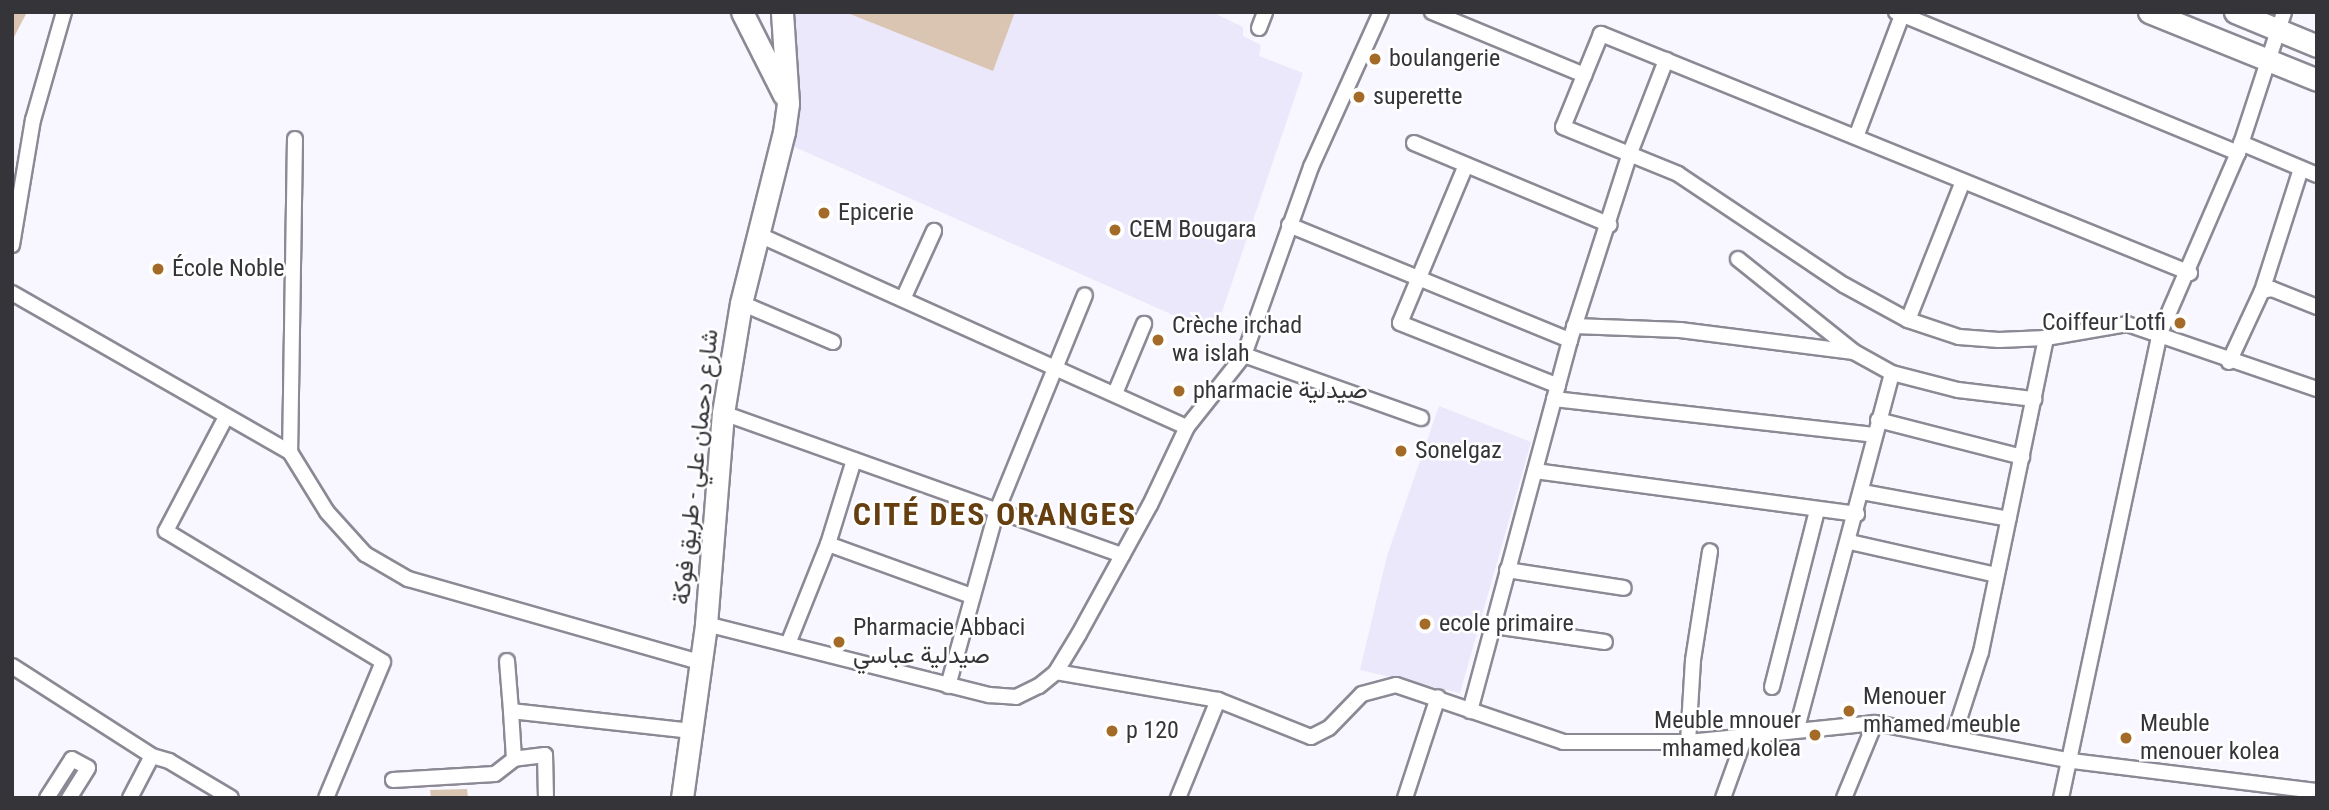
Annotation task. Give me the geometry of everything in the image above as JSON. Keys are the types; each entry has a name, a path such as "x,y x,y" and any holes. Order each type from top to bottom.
{"main road":[{"path":"742,12 788,103"},
{"name":"شارع دحمان علي - طريق فوكة","path":"682,798 702,663 723,413 741,303 757,234 779,167 788,103 782,12"},
{"path":"2149,12 2317,80"},
{"path":"2235,12 2280,21 2317,46"}],"street":[{"path":"12,245 33,120 64,12"},
{"path":"1259,28 1265,12"},
{"path":"706,624 948,686 1016,697 1056,671 1122,555 1187,427 1244,355 1289,225 1381,12"},
{"path":"1432,12 1467,18 1584,75"},
{"path":"1856,137 1899,13 2239,148 2317,175"},
{"path":"2061,798 2072,761 2085,680 2160,333 2190,273 2239,148 2280,21"},
{"path":"2190,273 1601,34 1563,127 1678,174 1844,285 1908,320 1959,337 2046,338 2127,324 2160,333 2229,362 2317,389"},
{"path":"1470,711 1572,333 1610,225 1630,153 1666,60"},
{"path":"290,452 295,139"},
{"path":"1414,143 1610,225"},
{"path":"1466,165 1415,280 1400,323 1556,393 1874,435"},
{"path":"2229,362 2262,291 2301,169"},
{"path":"1908,320 1963,181"},
{"path":"1289,225 1415,280 1572,333 1680,330 1854,352"},
{"path":"903,299 934,231"},
{"path":"757,234 1116,391 1187,427"},
{"path":"1738,259 1854,352 1892,373 1958,390 2034,399"},
{"path":"2262,291 2272,289 2317,307"},
{"path":"12,293 290,452 327,512 365,554 408,579 702,663"},
{"path":"948,686 996,513 1086,295"},
{"path":"741,303 833,342"},
{"path":"1116,391 1144,324"},
{"path":"1953,738 1980,652 2046,338"},
{"path":"1244,355 1421,418"},
{"path":"1797,728 1850,542 1874,435 1892,373"},
{"path":"723,413 996,513 1122,555"},
{"path":"226,417 166,531 383,662 326,798"},
{"path":"1878,420 2022,457"},
{"path":"788,644 828,544 854,460"},
{"path":"1535,471 1857,514"},
{"path":"1863,492 2009,519"},
{"path":"1772,687 1817,510"},
{"path":"1850,542 1996,575"},
{"path":"828,544 972,596"},
{"path":"1688,742 1693,660 1710,551"},
{"path":"1507,570 1624,588"},
{"path":"1494,625 1605,642"},
{"path":"507,661 514,758"},
{"path":"12,666 152,756 169,761 231,798"},
{"path":"1056,671 1219,700 1311,737 1320,736 1347,706 1377,687 1396,685 1563,742 1688,742 1745,737 1797,728 1875,723 2072,761 2317,791"},
{"path":"1405,798 1437,697"},
{"path":"1178,798 1219,700"},
{"path":"510,711 692,731"},
{"path":"1844,798 1875,723"},
{"path":"1723,798 1745,737"},
{"path":"393,780 495,774 514,758 545,755 546,798"},
{"path":"130,798 152,756"},
{"path":"47,798 72,759 88,768 69,798"}],"shaded area":[{"path":"12,12 27,12 12,41"},
{"name":"CEM Bougara","path":"791,12 1212,12 1243,27 1243,36 1261,45 1259,56 1303,73 1221,315 1209,331 788,144 796,65"},
{"path":"845,12 1015,12 993,71"},
{"path":"1439,406 1531,442 1460,693 1360,670 1387,556"},
{"path":"467,789 468,798 431,798 430,790"}],"place":[{"name":"boulangerie","path":"1375,59"},
{"name":"superette","path":"1359,97"},
{"name":"Epicerie","path":"824,213"},
{"name":"CEM Bougara","path":"1115,230"},
{"name":"École Noble","path":"158,269"},
{"name":"Coiffeur Lotfi","path":"2180,323"},
{"name":"Crèche irchad wa islah","path":"1158,340"},
{"name":"pharmacie صيدلية","path":"1179,391"},
{"name":"Sonelgaz","path":"1401,451"},
{"name":"ecole primaire","path":"1425,624"},
{"name":"Pharmacie Abbaci صيدلية عباسي","path":"839,642"},
{"name":"Menouer mhamed meuble","path":"1849,711"},
{"name":"p 120","path":"1112,731"},
{"name":"Meuble mnouer mhamed kolea","path":"1815,735"},
{"name":"Meuble menouer kolea","path":"2126,738"}],"district":[{"name":"CITÉ DES ORANGES","path":"995,514"}]}
